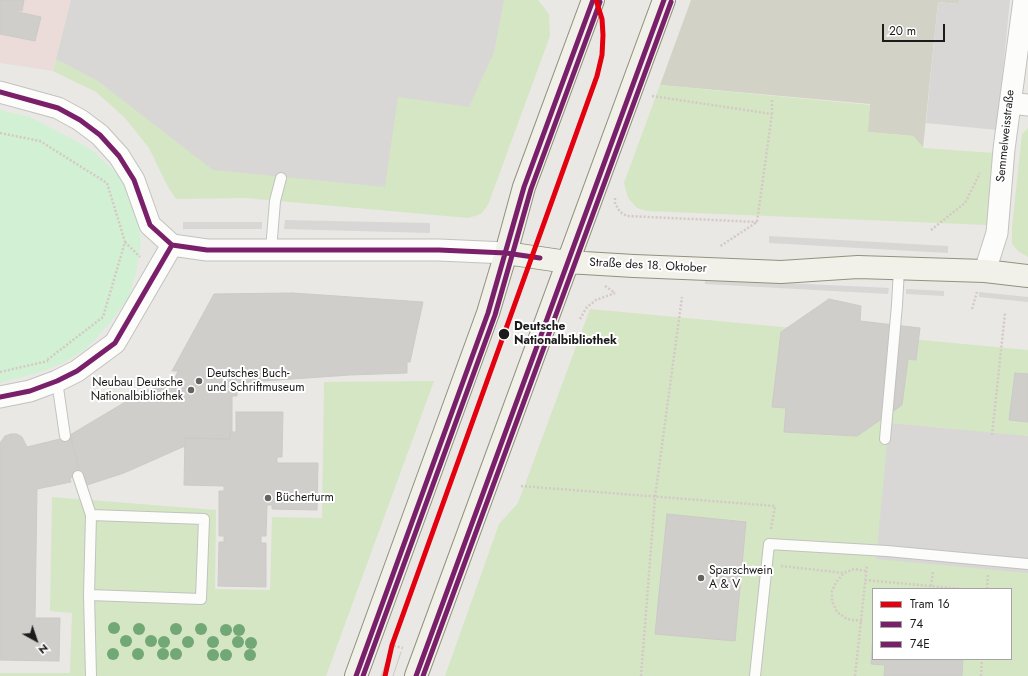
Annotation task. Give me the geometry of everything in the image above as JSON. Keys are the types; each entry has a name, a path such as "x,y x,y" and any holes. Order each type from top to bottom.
{"main road":[{"path":"356,676 488,313 524,187 593,0"},
{"path":"655,24 658,0"},
{"path":"416,676 664,0"},
{"name":"Straße des 18. Oktober","path":"506,253 567,262 781,272 858,266 985,271 1028,276"}],"street":[{"name":"Semmelweisstraße","path":"985,271 997,233 1004,149 1019,104 1024,0"},
{"path":"0,92 58,108 80,120 100,135 119,156 134,180 150,225 172,245 115,343 77,371 57,381 30,391 0,397"},
{"name":"Straße des 18. Oktober","path":"172,245 206,250 439,250 506,253"}],"lane":[{"path":"271,250 275,201 281,178"},
{"path":"885,439 899,268"},
{"path":"57,381 66,436"},
{"path":"78,476 92,515 89,595 91,676"},
{"path":"89,595 201,599 204,519 92,515"},
{"path":"755,676 769,544 868,550 1028,564"}],"path":[{"path":"630,93 772,114"},
{"path":"758,222 772,114 772,100"},
{"path":"0,133 40,141 108,183 125,242 103,317 47,360"},
{"path":"931,230 965,203 986,162 1004,149"},
{"path":"595,188 617,188 615,203 620,212 627,216 758,222"},
{"path":"718,247 758,222"},
{"path":"580,319 587,307 596,300 615,293"},
{"path":"641,676 655,497 682,297"},
{"path":"992,435 1005,313"},
{"path":"520,486 775,506 769,544"},
{"path":"856,676 868,550"},
{"path":"767,564 844,573"},
{"path":"862,621 847,619 838,612 832,601 832,591 836,582 844,573 854,569 866,571"},
{"path":"865,580 951,588"},
{"path":"388,644 407,650"},
{"path":"980,676 982,660"}],"shaded area":[{"path":"0,0 71,0 53,71 0,63"},
{"path":"71,0 504,0 494,52 469,107 398,97 385,187 213,170 98,81 56,59"},
{"path":"691,0 959,0 959,4 938,2 923,148 913,136 867,132 870,104 660,85"},
{"path":"959,0 1010,0 997,130 926,123 938,2 958,4"},
{"path":"285,220 430,223 430,233 284,229"},
{"path":"183,222 262,222 262,229 183,229"},
{"path":"769,236 948,246 948,253 769,243"},
{"path":"705,279 889,288 888,294 705,284"},
{"path":"906,289 944,291 944,296 906,294"},
{"path":"979,292 1028,297 1028,302 979,297"},
{"path":"889,423 1028,436 1028,573 876,559"}],"green space":[{"path":"71,0 538,0 549,14 550,36 488,205 481,214 468,218 245,198 176,199 168,187 149,148 125,118 96,92 53,71"},
{"path":"660,85 870,105 868,132 913,136 924,148 995,153 987,225 647,211 637,208 628,198 624,183"},
{"path":"0,110 30,117 93,151 115,172 126,188 139,224 141,244 136,272 129,297 109,324 86,349 65,362 43,371 0,383"},
{"path":"1028,128 1028,257 1018,251 1012,244 1012,227 1022,134"},
{"path":"590,309 1028,350 1028,676 445,676 499,524 518,503"},
{"path":"434,381 326,676 0,676 0,673 70,673 72,613 50,611 52,497 216,510 215,589 270,590 272,517 322,518 324,382"}],"building":[{"path":"0,0 24,0 22,11 18,10 18,12 41,17 35,41 0,34"},
{"name":"Neubau Deutsche Nationalbibliothek","path":"293,293 423,302 410,362 407,362 407,373 350,375 248,382 248,387 237,388 237,396 232,396 232,432 230,432 230,439 185,438 185,446 124,473 84,486 70,435 142,392 174,380 178,371 172,371 214,294"},
{"path":"829,299 861,306 860,321 920,328 916,360 908,359 902,405 857,436 784,432 786,408 772,407 781,332"},
{"path":"1015,373 1028,374 1028,422 1009,420"},
{"name":"Bücherturm","path":"236,412 283,412 282,457 277,457 277,463 318,463 317,510 272,509 272,505 267,505 266,536 261,536 261,543 266,543 266,587 218,586 219,542 224,542 224,536 219,536 219,491 224,491 224,486 184,485 185,438 230,439 230,432 236,432"},
{"path":"17,434 22,437 27,447 70,435 80,475 70,478 71,482 37,489 35,618 60,618 59,661 0,660 0,443 5,436"},
{"name":"Sparschwein A & V","path":"667,514 746,522 735,641 655,634"},
{"path":"872,649 872,660 963,660 962,676 884,676 885,665 871,664"}],"tram line":[{"name":"16","path":"385,676 392,645 597,76 602,55 603,35 602,19 596,0"},
{"path":"381,676 390,652"},
{"path":"393,676 401,652"}],"transit line":[{"name":"74","path":"356,676 488,313 524,187 593,0"},
{"name":"74","path":"416,676 664,0"},
{"name":"74E","path":"363,676 495,315 531,189 600,2"},
{"name":"74E","path":"423,676 671,2"},
{"name":"74","path":"0,92 58,108 80,120 100,135 119,156 134,180 150,225 172,245"},
{"name":"74","path":"172,245 207,250 439,250 506,253 540,258"},
{"name":"74","path":"0,397 30,391 57,381 77,371 115,343 172,245"}],"place":[{"name":"Deutsche Nationalbibliothek","path":"504,334"},
{"name":"Deutsches Buch- und Schriftmuseum","path":"199,381"},
{"name":"Neubau Deutsche Nationalbibliothek","path":"191,390"},
{"name":"Bücherturm","path":"268,498"},
{"name":"Sparschwein A & V","path":"701,578"}]}
